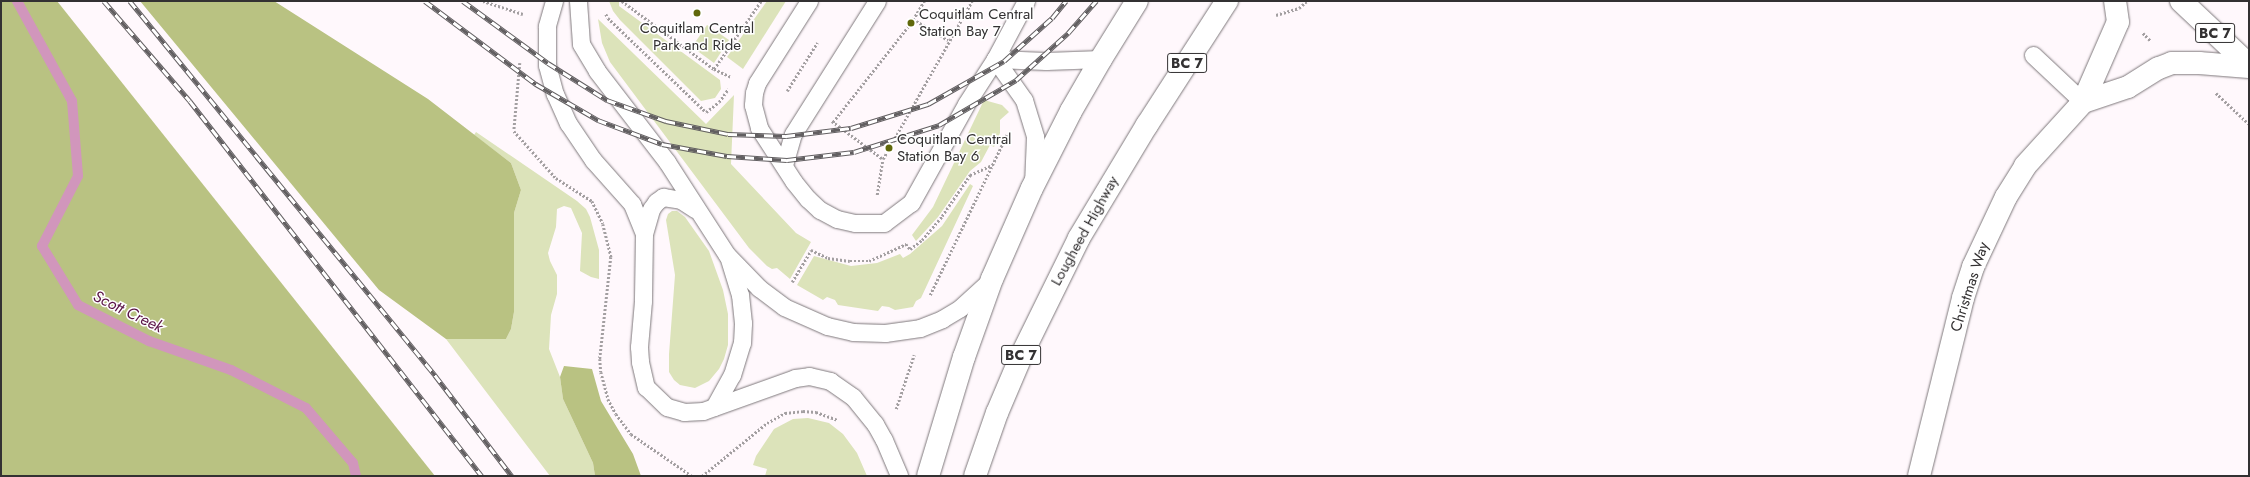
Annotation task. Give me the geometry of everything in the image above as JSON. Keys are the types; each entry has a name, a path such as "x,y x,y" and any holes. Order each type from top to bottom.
{"main road":[{"path":"928,476 964,357 992,279 1032,188 1101,59 1137,1"},
{"name":"Lougheed Highway","path":"975,476 997,413 1022,354 1079,238 1147,125 1227,1"},
{"name":"Christmas Way","path":"1919,476 1962,298 1988,233 2024,166 2083,102 2118,22 2114,1"},
{"name":"BC 7","path":"2181,1 2249,66"},
{"name":"Christmas Way","path":"2083,102 2128,87 2159,68 2172,64 2199,63 2249,66"}],"lane":[{"path":"554,1 547,26 547,65 555,94 568,123 593,160 632,204 644,234"},
{"path":"578,1 581,44 588,57 667,162 727,255 759,288 784,308 821,324 854,332 885,333 920,328 942,319 960,308 992,279"},
{"path":"809,1 757,83 753,105 759,128 808,199 820,210 837,219 855,223 884,223 911,203 1026,1"},
{"path":"784,165 793,134 877,1"},
{"path":"2033,55 2083,102"},
{"path":"994,59 1046,61 1101,59"},
{"path":"994,59 1024,100 1035,137 1032,188"},
{"path":"699,212 681,200 663,197 656,202 651,209 644,234 644,294 639,347 640,362 646,387 667,407 684,412 696,412 795,378 809,376 830,381 853,397 875,424 884,440 899,476"},
{"path":"714,407 732,375 742,343 743,323 740,295 727,255"}],"path":[{"path":"483,1 523,14"},
{"path":"622,1 714,69 735,78"},
{"path":"714,69 762,1"},
{"path":"833,122 913,19 924,1"},
{"path":"877,195 883,159 948,40 972,1"},
{"path":"1276,15 1299,8 1307,1"},
{"path":"605,12 608,18 706,112 724,96 731,77"},
{"path":"913,19 948,40"},
{"path":"787,90 820,39"},
{"path":"2213,91 2249,124"},
{"path":"829,120 883,159"},
{"path":"928,298 1010,128"},
{"path":"792,282 811,250"},
{"path":"894,416 916,351"},
{"path":"702,476 767,423 778,416 791,411 816,412 837,420 842,424"}],"green space":[{"path":"1,1 57,1 435,476 1,476"},
{"path":"140,1 274,1 428,99 511,163 521,190 514,213 514,312 511,329 506,339 446,339 379,290"},
{"path":"609,1 619,1 619,6 720,80 721,89 715,98 701,101 620,20 613,11"},
{"path":"767,1 786,1 743,69 727,57"},
{"path":"598,19 706,124 734,95 731,164 796,233 811,242 790,279 777,268 772,269 767,266 749,248 610,62 602,43"},
{"path":"707,25 729,40 714,63 692,47"},
{"path":"984,100 1002,105 1009,112 1000,120 1000,133 994,147 990,145 981,162 970,171 938,217 916,241 912,235 933,207"},
{"path":"476,132 577,201 586,209 590,217 599,250 599,279 591,277 580,271 582,233 571,208 564,206 557,209 556,227 548,253 557,275 557,294 551,315 549,349 560,377 563,399 593,463 595,476 550,476 446,339 506,339 511,329 514,312 514,213 521,190 511,163 474,135"},
{"path":"970,184 973,186 921,298 916,301 913,307 895,310 882,306 878,311 838,305 835,300 827,297 823,300 797,285 814,256 851,266 877,263 900,254 903,258 910,254 942,226"},
{"path":"672,211 677,211 685,217 709,251 723,290 728,314 728,345 724,359 719,369 709,381 695,388 680,385 674,380 669,372 675,275 666,220 668,214"},
{"path":"564,366 592,369 601,401 633,454 641,476 595,476 593,463 563,399 560,377"},
{"path":"808,418 829,423 843,434 857,453 867,476 765,476 767,469 753,465 756,456 774,429 793,419"}],"waterway":[{"name":"Scott Creek","path":"17,1 72,101 78,176 42,246 78,305 149,341 231,370 306,408 353,463 356,476"}],"railway":[{"path":"104,1 190,101 482,476"},
{"path":"130,1 435,375 512,476"},
{"path":"425,1 536,84 598,120 662,144 727,156 787,160 854,152 939,125 1016,80 1068,33 1096,1"},
{"path":"463,1 548,63 607,100 666,121 728,134 786,136 851,128 928,104 1004,61 1052,18 1066,1"}],"place":[{"name":"Coquitlam Central Park and Ride","path":"697,13"},
{"name":"Coquitlam Central Station Bay 7","path":"911,23"},
{"name":"Coquitlam Central Station Bay 6","path":"889,148"}]}
